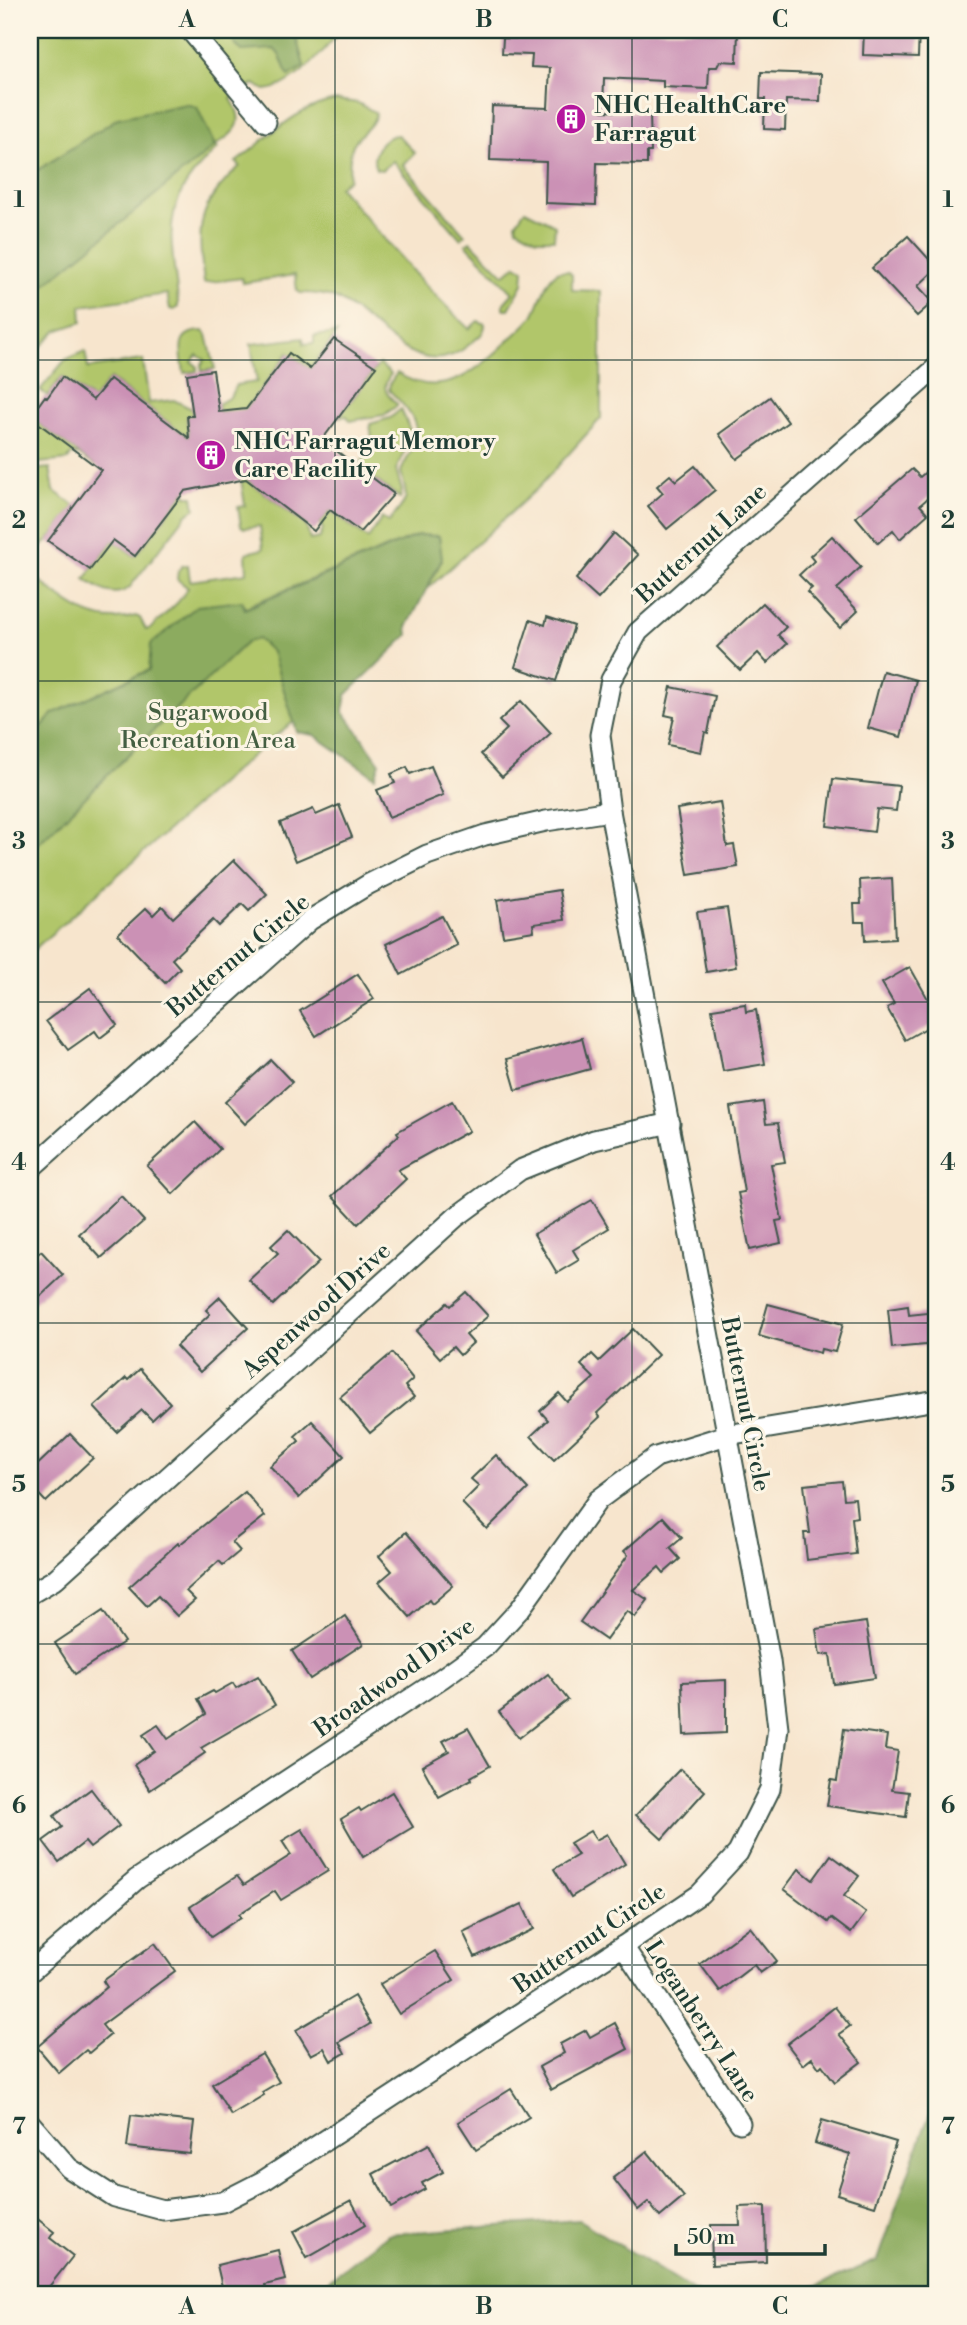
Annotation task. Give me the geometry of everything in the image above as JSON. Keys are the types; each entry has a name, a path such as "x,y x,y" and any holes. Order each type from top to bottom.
{"street":[{"path":"190,30 266,122"},
{"name":"Butternut Lane","path":"610,811 600,735 611,680 638,632 937,367"},
{"name":"Butternut Circle","path":"30,1169 310,920 369,884 427,855 485,835 545,821 610,811 770,1661 778,1728 770,1789 738,1853 699,1894 262,2181 222,2202 163,2210 114,2197 69,2168 30,2123"},
{"name":"Aspenwood Drive","path":"30,1594 54,1580 456,1217 520,1171 594,1140 670,1122"},
{"name":"Broadwood Drive","path":"30,1972 137,1880 431,1686 485,1647 520,1609 598,1500 656,1457 727,1435 937,1400"},
{"name":"Loganberry Lane","path":"623,1946 740,2123"}],"green space":[{"path":"30,30 340,30 317,58 286,83 265,90 254,84 231,99 238,115 237,126 216,145 218,148 189,180 173,217 172,247 178,307 170,309 167,294 81,306 82,322 56,331 30,358 30,303 41,288 30,294"},
{"path":"232,30 297,30 296,37 304,66 289,76 280,55 274,49 242,51 234,44"},
{"path":"337,100 358,103 376,113 375,118 353,145 349,179 339,187 424,284 469,329 478,321 485,324 478,338 451,356 434,359 417,355 400,346 337,299 300,293 295,275 243,283 242,278 204,283 200,246 203,219 215,194 240,166 236,162 296,116 323,103"},
{"path":"186,104 197,107 215,146 42,287 30,303 30,175 118,118"},
{"path":"398,135 415,153 403,165 465,235 461,239 393,161 382,170 376,169 374,157 379,146 387,138"},
{"path":"525,210 555,225 554,239 537,239 517,228 516,223"},
{"path":"470,241 504,275 516,265 524,270 523,284 509,309 504,309 504,303 513,293 466,244"},
{"path":"560,271 568,271 572,275 572,290 601,291 601,418 539,487 427,589 442,560 439,537 418,535 252,604 150,670 54,713 30,740 30,573 54,593 91,615 120,619 136,616 146,630 151,628 178,602 188,588 177,579 182,566 188,565 190,581 247,573 246,553 263,549 260,526 241,526 238,507 245,506 241,479 246,479 306,525 310,540 320,538 323,529 320,523 330,510 368,539 382,518 389,522 406,495 401,472 414,446 416,427 410,413 389,390 397,373 413,381 443,384 469,373 527,323 536,311 547,284"},
{"path":"204,331 215,369 202,371 201,365 205,360 197,355 192,362 197,366 197,371 184,373 181,350 184,338 188,334"},
{"path":"337,333 310,369 288,353 229,432 226,411 219,412 218,404 230,397 236,385 257,382 251,344 303,338 304,344 314,343 314,336"},
{"path":"85,351 88,368 143,360 149,403 174,400 192,409 193,416 187,417 189,438 110,379 93,400 62,377 48,396 40,390 65,360"},
{"path":"379,364 391,374 385,387 398,405 384,415 350,421 347,416 339,417"},
{"path":"401,409 412,435 396,470 402,491 400,498 358,467 373,446 370,424 390,418"},
{"path":"30,417 96,466 78,454 71,455 68,460 30,464"},
{"path":"50,468 54,491 75,506 42,546 30,531 30,470"},
{"path":"185,491 186,496 193,496 195,508 187,514 129,588 112,593 85,579 113,540 135,556"},
{"path":"418,535 439,536 442,559 407,627 408,635 346,695 343,711 380,763 375,777 314,735 297,732 272,652 258,639 247,642 30,852 30,740 54,713 149,670 151,644 197,606 242,601 245,609"},
{"name":"Sugarwood Recreation Area","path":"252,624 314,706 266,743 30,953 30,830"},
{"path":"937,2098 937,2295 795,2295 878,2260"},
{"path":"579,2220 700,2295 310,2295 388,2234"}],"building":[{"name":"NHC HealthCare Farragut","path":"534,30 738,30 737,62 720,61 717,67 709,67 708,89 663,87 663,81 604,78 603,111 650,113 651,152 647,152 647,164 597,163 596,205 545,203 546,162 490,160 492,106 548,108 550,68 531,67 532,55 502,54 503,38 534,39"},
{"path":"864,30 919,30 918,57 863,55"},
{"path":"761,72 821,74 820,101 786,100 785,130 764,129 765,99 760,99"},
{"path":"908,236 937,268 918,286 933,302 917,316 872,268"},
{"name":"NHC Farragut Memory Care Facility","path":"334,339 376,367 322,440 394,494 360,532 330,510 314,531 246,479 185,491 135,556 113,540 90,570 48,541 101,470 30,417 62,377 93,400 110,379 189,438 187,416 193,416 187,374 213,370 219,412 246,409 289,353 310,369"},
{"path":"770,397 788,422 737,459 719,434"},
{"path":"937,462 937,490 920,505 928,514 900,539 893,530 878,543 856,517 912,469 920,477"},
{"path":"695,466 715,490 667,529 648,506 663,493 657,486 670,475 676,481"},
{"path":"614,533 638,555 598,599 576,579"},
{"path":"832,536 861,567 837,589 858,611 840,628 807,592 812,588 799,575 814,561 810,556"},
{"path":"763,603 786,627 778,635 787,644 767,663 758,653 740,670 717,647"},
{"path":"547,617 574,626 556,681 515,667 530,620 545,625"},
{"path":"883,671 916,680 901,737 868,728"},
{"path":"671,687 715,696 708,733 705,732 701,752 668,745 674,717 665,715"},
{"path":"521,701 551,733 502,777 481,754 507,729 499,721"},
{"path":"431,766 443,795 389,817 377,790 395,783 391,774 407,767 410,774"},
{"path":"833,779 899,786 896,811 877,809 874,832 827,826"},
{"path":"720,802 727,846 734,845 738,867 688,875 677,809"},
{"path":"339,805 352,837 296,861 280,823 313,809 316,815"},
{"path":"234,860 267,894 249,911 242,904 219,926 213,920 172,959 180,968 165,983 118,934 146,908 153,915 162,906 173,918"},
{"path":"892,878 895,939 865,941 864,922 855,922 854,904 861,904 860,880"},
{"path":"559,890 564,920 533,924 534,931 503,936 497,900"},
{"path":"727,908 736,967 706,972 697,912"},
{"path":"442,916 457,945 401,975 386,944"},
{"path":"910,967 937,1015 937,1022 905,1040 887,1008 894,1004 882,983"},
{"path":"358,974 374,999 316,1036 300,1011"},
{"path":"90,988 117,1025 100,1038 95,1031 68,1050 46,1021"},
{"path":"745,1004 746,1012 756,1010 765,1064 723,1071 712,1009"},
{"path":"582,1038 590,1069 516,1090 507,1059"},
{"path":"271,1060 292,1082 245,1124 225,1102"},
{"path":"452,1101 469,1131 398,1170 406,1179 358,1224 332,1196 399,1135 397,1132"},
{"path":"763,1102 766,1124 778,1123 785,1162 771,1164 782,1220 776,1221 781,1243 750,1250 738,1193 744,1192 730,1107"},
{"path":"195,1122 220,1149 173,1194 147,1166"},
{"path":"121,1196 144,1221 101,1258 79,1234"},
{"path":"592,1200 609,1228 573,1250 579,1260 557,1273 534,1234"},
{"path":"288,1230 319,1262 273,1305 249,1280 278,1253 271,1246"},
{"path":"41,1251 63,1275 30,1306 30,1261"},
{"path":"466,1292 488,1316 466,1335 473,1343 460,1355 453,1347 440,1358 416,1331 447,1303 450,1306"},
{"path":"220,1297 248,1328 200,1372 176,1346 210,1314 206,1310"},
{"path":"768,1304 843,1324 835,1352 821,1349 820,1353 759,1336"},
{"path":"908,1306 909,1315 937,1312 937,1344 892,1348 888,1309"},
{"path":"633,1329 658,1355 597,1413 600,1417 554,1460 531,1436 548,1420 540,1411 559,1393 567,1402 594,1378 581,1365 592,1354 599,1361"},
{"path":"392,1353 413,1379 405,1386 414,1397 370,1433 340,1397"},
{"path":"140,1369 170,1403 152,1420 142,1410 117,1432 94,1407"},
{"path":"312,1421 344,1456 299,1498 270,1466 299,1441 295,1436"},
{"path":"70,1434 93,1458 46,1502 30,1485 30,1472"},
{"path":"496,1455 528,1489 487,1529 462,1503 479,1486 471,1479"},
{"path":"842,1481 844,1499 855,1498 857,1517 852,1518 856,1554 807,1560 804,1533 810,1533 804,1485"},
{"path":"245,1492 265,1516 232,1542 240,1551 223,1565 219,1561 186,1591 195,1600 177,1616 158,1596 147,1606 129,1587 178,1543 179,1545"},
{"path":"663,1517 682,1538 670,1548 680,1559 664,1573 659,1567 633,1590 648,1600 635,1617 627,1611 606,1640 580,1622 628,1555 624,1551"},
{"path":"406,1532 453,1586 432,1604 429,1600 410,1617 379,1582 392,1571 379,1556"},
{"path":"103,1611 124,1642 75,1674 55,1643"},
{"path":"345,1616 363,1644 310,1679 292,1651"},
{"path":"866,1622 875,1678 834,1684 830,1654 820,1655 816,1629"},
{"path":"548,1674 568,1700 519,1738 499,1712"},
{"path":"258,1676 275,1705 201,1748 205,1753 150,1790 134,1765 154,1751 143,1735 158,1725 168,1739 206,1714 198,1699 233,1683 236,1688"},
{"path":"726,1680 726,1733 684,1735 682,1682"},
{"path":"468,1728 490,1766 439,1797 422,1766 449,1751 443,1741"},
{"path":"844,1729 887,1735 885,1749 898,1751 892,1790 909,1792 906,1817 827,1806 831,1780 837,1781"},
{"path":"680,1769 705,1791 662,1839 636,1815"},
{"path":"91,1789 119,1826 90,1848 85,1842 59,1862 43,1841 62,1827 54,1816"},
{"path":"392,1792 413,1827 363,1857 341,1819 359,1808 361,1811"},
{"path":"302,1829 328,1871 281,1900 275,1891 239,1914 241,1917 211,1937 190,1907 237,1876 244,1885 291,1855 282,1841"},
{"path":"590,1831 596,1840 607,1834 625,1864 571,1897 554,1869 578,1855 570,1843"},
{"path":"831,1855 859,1876 844,1896 866,1913 851,1933 831,1918 828,1922 784,1889 799,1869 813,1880"},
{"path":"522,1904 534,1929 475,1957 463,1932"},
{"path":"750,1927 777,1961 760,1973 754,1965 720,1991 700,1964"},
{"path":"155,1943 175,1971 102,2025 110,2035 89,2053 86,2050 59,2073 37,2047 107,1987 103,1981"},
{"path":"435,1951 454,1980 399,2014 380,1984"},
{"path":"354,1996 370,2024 339,2042 345,2053 331,2061 324,2048 311,2055 296,2030"},
{"path":"835,2007 850,2026 839,2034 861,2062 835,2082 822,2065 819,2068 812,2058 803,2065 787,2044"},
{"path":"615,2023 628,2049 551,2090 539,2067 564,2053 560,2044 586,2030 590,2037"},
{"path":"262,2054 279,2082 262,2092 264,2095 231,2115 212,2084"},
{"path":"511,2089 529,2117 476,2150 458,2122"},
{"path":"131,2115 194,2122 190,2154 127,2147"},
{"path":"822,2120 896,2142 875,2206 837,2194 850,2154 815,2143"},
{"path":"429,2144 443,2172 422,2183 425,2189 391,2208 373,2174"},
{"path":"647,2151 684,2197 660,2217 648,2202 638,2210 613,2178"},
{"path":"351,2200 365,2225 307,2258 293,2232"},
{"path":"765,2206 766,2262 712,2265 711,2225 740,2225 739,2207"},
{"path":"30,2213 54,2232 50,2238 73,2256 44,2293 30,2282"},
{"path":"278,2250 285,2280 265,2285 267,2295 251,2295 250,2292 224,2295 217,2265"}],"place":[{"name":"NHC HealthCare Farragut","path":"571,119"},
{"name":"NHC Farragut Memory Care Facility","path":"211,455"}]}
